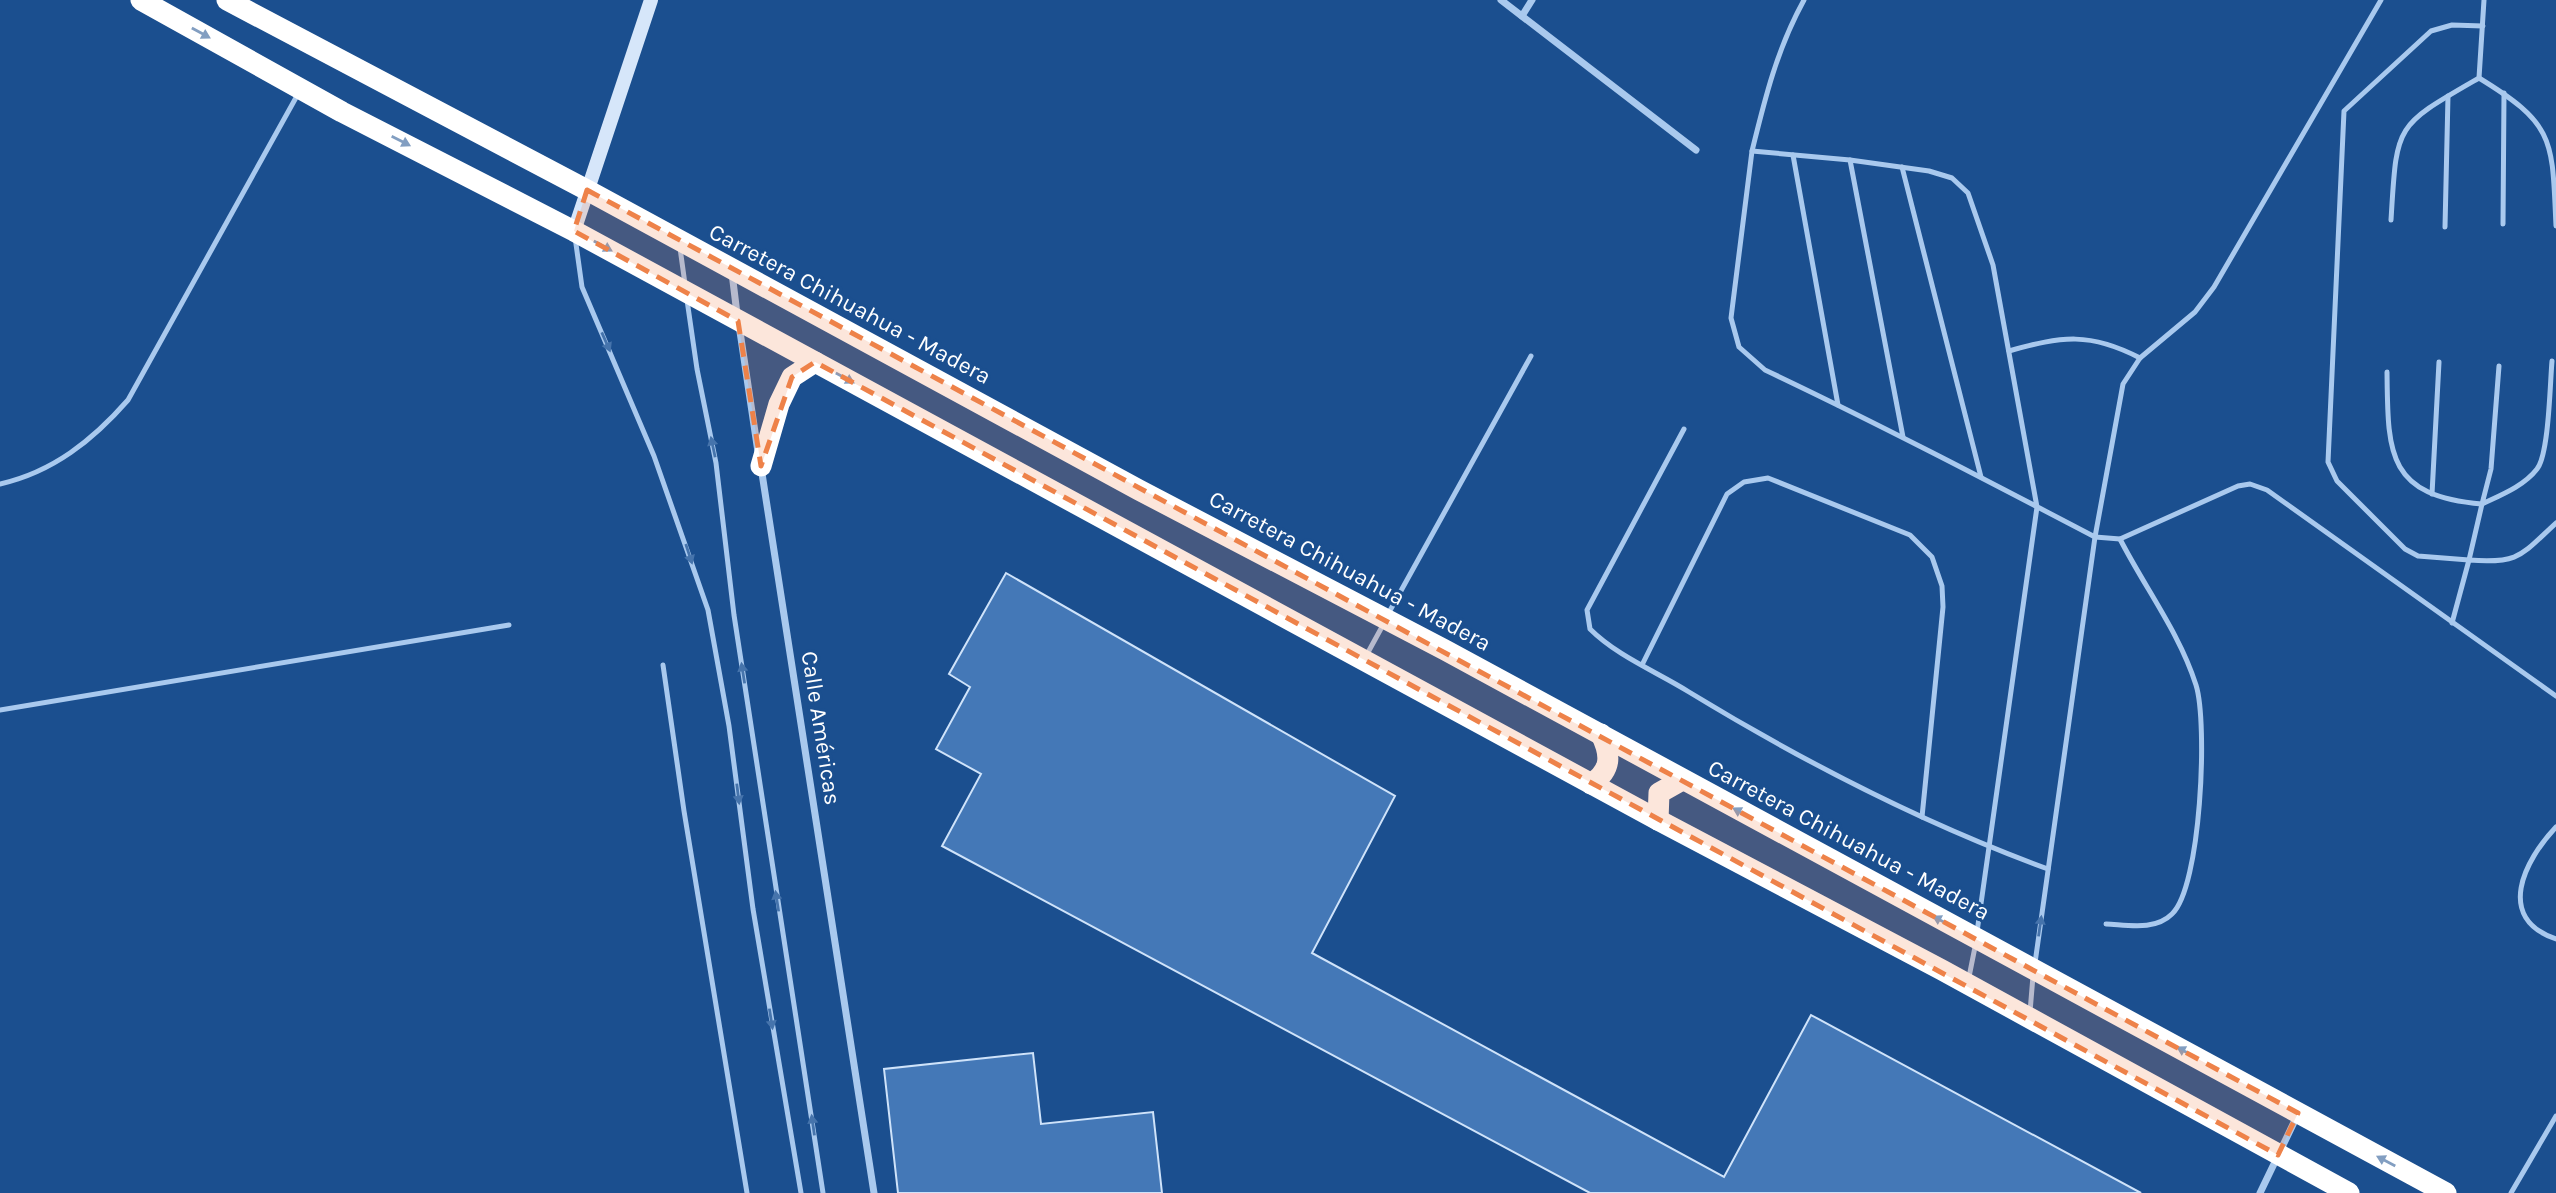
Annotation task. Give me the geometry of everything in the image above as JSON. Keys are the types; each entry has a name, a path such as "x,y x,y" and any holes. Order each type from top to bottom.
{"highway":[{"path":"141,0 574,231 2349,1193"},
{"name":"Carretera Chihuahua - Madera","path":"227,0 1601,734 2446,1193"},
{"path":"761,466 779,404 792,377 815,362"},
{"path":"1591,784 1600,778 1609,763 1609,753 1601,734"},
{"path":"1658,820 1659,793 1682,780"}],"street":[{"path":"574,231 651,0"},
{"path":"1501,0 1696,150"},
{"path":"1522,16 1532,0"},
{"name":"Calle Américas","path":"731,269 874,1193"},
{"path":"2260,1193 2298,1113"}],"lane":[{"path":"1804,0 1785,33 1772,71 1752,152 1731,318 1733,334 1749,359 1765,370 1903,437 2095,537 2120,539 2220,493 2250,484 2267,490 2556,696"},
{"path":"2030,1018 2034,970 2095,537 2123,384 2140,358 2195,312 2214,287 2381,0"},
{"path":"2479,78 2484,0"},
{"path":"2483,26 2452,25 2431,30 2344,111 2328,462 2337,481 2405,549 2418,556 2469,560 2514,559 2527,551 2556,523"},
{"path":"2479,78 2533,115 2546,133 2553,152 2556,226"},
{"path":"2391,220 2395,157 2401,134 2410,121 2479,78"},
{"path":"0,484 50,466 78,449 103,429 128,400 302,88"},
{"path":"2503,224 2504,93"},
{"path":"2445,227 2448,96"},
{"path":"1752,152 1850,160 1902,167 1952,178 1968,193 1993,265 2037,506 1990,848 1967,984"},
{"path":"1793,155 1838,405"},
{"path":"1850,160 1903,437"},
{"path":"1902,167 1981,477"},
{"path":"574,231 582,287 654,456 708,610 729,726 755,923 801,1193"},
{"path":"679,242 696,369 716,463 734,615 823,1193"},
{"path":"2009,351 2064,337 2092,338 2140,358"},
{"path":"1365,659 1531,356"},
{"path":"2387,372 2388,437 2393,457 2409,477 2432,494 2454,501 2482,504 2509,492 2529,477 2544,457 2552,361"},
{"path":"2432,494 2439,362"},
{"path":"2452,624 2491,468 2499,366"},
{"path":"1684,429 1587,610 1587,621 1597,636 1815,766 1990,848 2048,869"},
{"path":"1642,665 1727,494 1744,482 1768,478 1910,535 1932,557 1942,586 1943,607 1922,817"},
{"path":"2106,923 2139,926 2154,924 2173,914 2179,904 2191,859 2202,775 2202,728 2197,688 2176,636 2120,539"},
{"path":"0,710 509,625"},
{"path":"663,665 684,811 747,1193"},
{"path":"2556,827 2546,838 2519,887 2519,902 2523,915 2543,934 2556,939"},
{"path":"2511,1193 2556,1116"}],"highlighted area":[{"path":"587,190 2298,1113 2278,1155 815,362 792,377 761,466 738,321 574,231"}],"building":[{"path":"1006,573 1395,796 1312,953 1724,1177 1811,1015 2141,1193 1590,1193 942,846 981,774 936,749 970,687 949,674"},
{"path":"1033,1053 1041,1124 1153,1112 1162,1193 898,1193 884,1069"}]}
